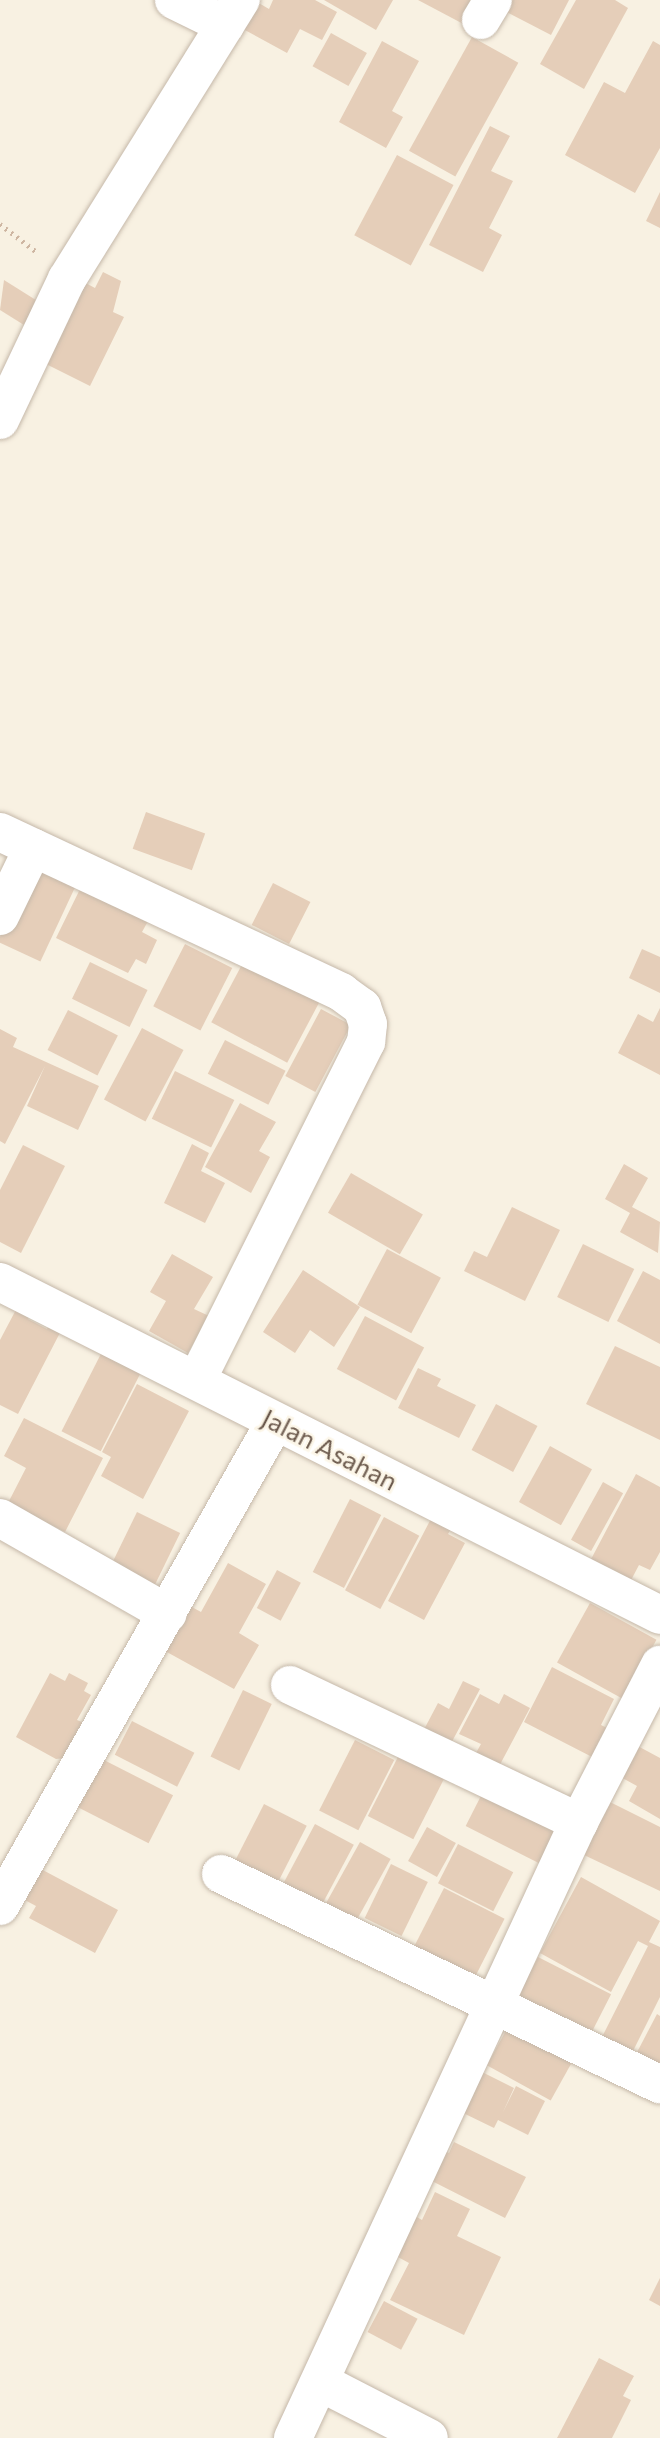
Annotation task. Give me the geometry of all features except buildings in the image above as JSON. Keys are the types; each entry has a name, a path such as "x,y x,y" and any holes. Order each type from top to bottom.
{"street":[{"path":"0,420 67,279 233,13 174,0"},
{"path":"0,916 16,840 341,992 362,1007 368,1024 366,1042 197,1380"},
{"name":"Jalan Asahan","path":"0,1282 660,1615"},
{"path":"0,1906 275,1422"},
{"path":"0,1518 168,1614"},
{"path":"293,2438 322,2383 579,1822 660,1665"},
{"path":"290,1685 579,1822"},
{"path":"221,1874 496,2002 660,2084"},
{"path":"322,2383 429,2438"}],"path":[{"path":"0,224 67,279"}]}
